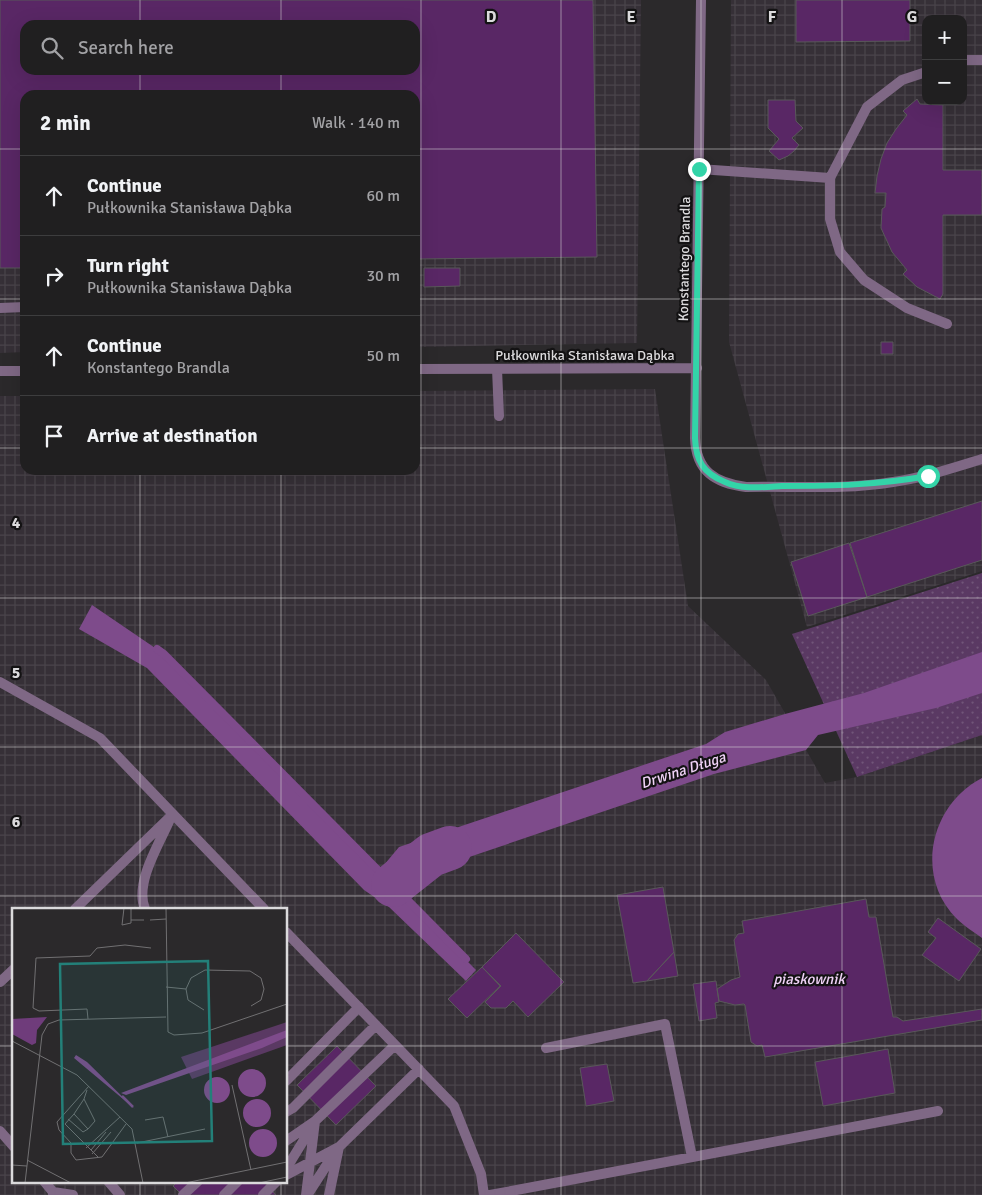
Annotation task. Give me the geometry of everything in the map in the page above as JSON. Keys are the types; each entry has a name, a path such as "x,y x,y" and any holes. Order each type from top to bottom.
{"street":[{"name":"Konstantego Brandla","path":"697,368 701,0"},
{"path":"967,60 982,60"},
{"path":"922,73 902,80 867,107 830,178 830,219 840,252 864,280 907,308 948,324"},
{"path":"699,169 830,178"},
{"path":"0,308 20,308"},
{"path":"497,368 499,416"},
{"path":"697,368 695,450 703,468 726,483 746,487 857,486 928,476 982,459"},
{"name":"Pułkownika Stanisława Dąbka","path":"420,369 697,368"},
{"path":"0,371 20,371"},
{"path":"0,682 100,738 263,908"},
{"path":"142,907 145,875 173,814"},
{"path":"76,908 173,814"},
{"path":"288,934 454,1106 481,1174 484,1195"},
{"path":"0,982 12,970"},
{"path":"288,1079 359,1007"},
{"path":"546,1048 665,1024 692,1157"},
{"path":"290,1110 376,1026"},
{"path":"288,1140 316,1121 395,1045"},
{"path":"306,1195 338,1146 418,1069"},
{"path":"490,1195 938,1111"},
{"path":"306,1195 316,1121"},
{"path":"288,1167 316,1121"},
{"path":"0,1131 12,1145"},
{"path":"288,1174 338,1146"},
{"path":"329,1195 338,1146"},
{"path":"45,1182 53,1193 73,1195"},
{"path":"109,1182 120,1195"},
{"path":"183,1195 197,1182"},
{"path":"224,1195 237,1182"},
{"path":"263,1195 276,1182"}],"shaded area":[{"path":"0,0 641,0 637,343 420,347 420,90 20,90 20,352 0,353"},
{"path":"731,0 982,0 982,571 807,627 729,342"},
{"path":"655,389 688,606 766,680 825,783 857,777 982,735 982,1195 0,1195 0,396 20,396 20,475 420,475 420,391"},
{"path":"982,573 982,735 857,777 792,634"}],"water":[{"path":"92,605 164,654 476,970 466,981 389,907 364,890 147,668 79,629"},
{"path":"982,652 982,693 936,708 818,735 806,750 714,774 419,874 399,879 384,865 399,847 706,744 725,732 864,693"},
{"path":"982,778 982,938 957,919 944,902 935,883 932,863 934,842 940,823 950,805 964,790"}],"building":[{"path":"0,0 593,0 597,257 420,259 420,90 20,90 20,268 0,268"},
{"path":"796,0 910,0 910,41 796,42"},
{"path":"917,99 922,105 943,105 943,170 982,170 982,215 943,215 943,294 940,299 917,287 903,274 907,270 892,252 881,228 882,209 885,207 886,193 875,193 877,176 887,143 907,115 903,111"},
{"path":"768,100 795,100 796,121 803,128 792,138 799,145 788,156 779,160 769,151 779,139 768,128"},
{"path":"424,268 460,268 460,286 424,287"},
{"path":"881,342 893,342 893,354 881,354"},
{"path":"982,501 982,560 867,597 850,543"},
{"path":"849,543 867,597 808,616 791,562"},
{"path":"663,887 674,952 647,981 633,983 617,895"},
{"path":"866,899 869,917 876,917 893,1017 903,1021 982,1009 982,1020 765,1057 762,1045 757,1046 751,1042 745,1005 735,1005 719,1001 717,989 731,980 740,977 734,940 738,934 744,933 742,921"},
{"path":"938,918 981,949 959,981 922,955 936,938 928,932"},
{"path":"516,933 564,982 528,1017 513,1001 506,1008 491,1008 485,1002 501,986 482,967"},
{"path":"674,952 678,976 647,981"},
{"path":"482,967 500,986 467,1018 448,999"},
{"path":"716,981 719,1002 715,1003 717,1018 699,1021 693,984"},
{"path":"337,1046 376,1086 336,1125 297,1085"},
{"path":"888,1049 895,1093 823,1106 815,1062"},
{"path":"607,1064 614,1101 586,1106 580,1068"},
{"path":"177,1182 264,1182 276,1195 182,1195 173,1186"}],"waterway":[{"path":"157,649 466,959"},
{"name":"Drwina Długa","path":"393,885 431,855 450,848"}],"route":[{"path":"699,169 695,450 703,468 726,483 746,487 857,486 928,476"}],"water label":[{"name":"piaskownik","path":"809,979"}]}
